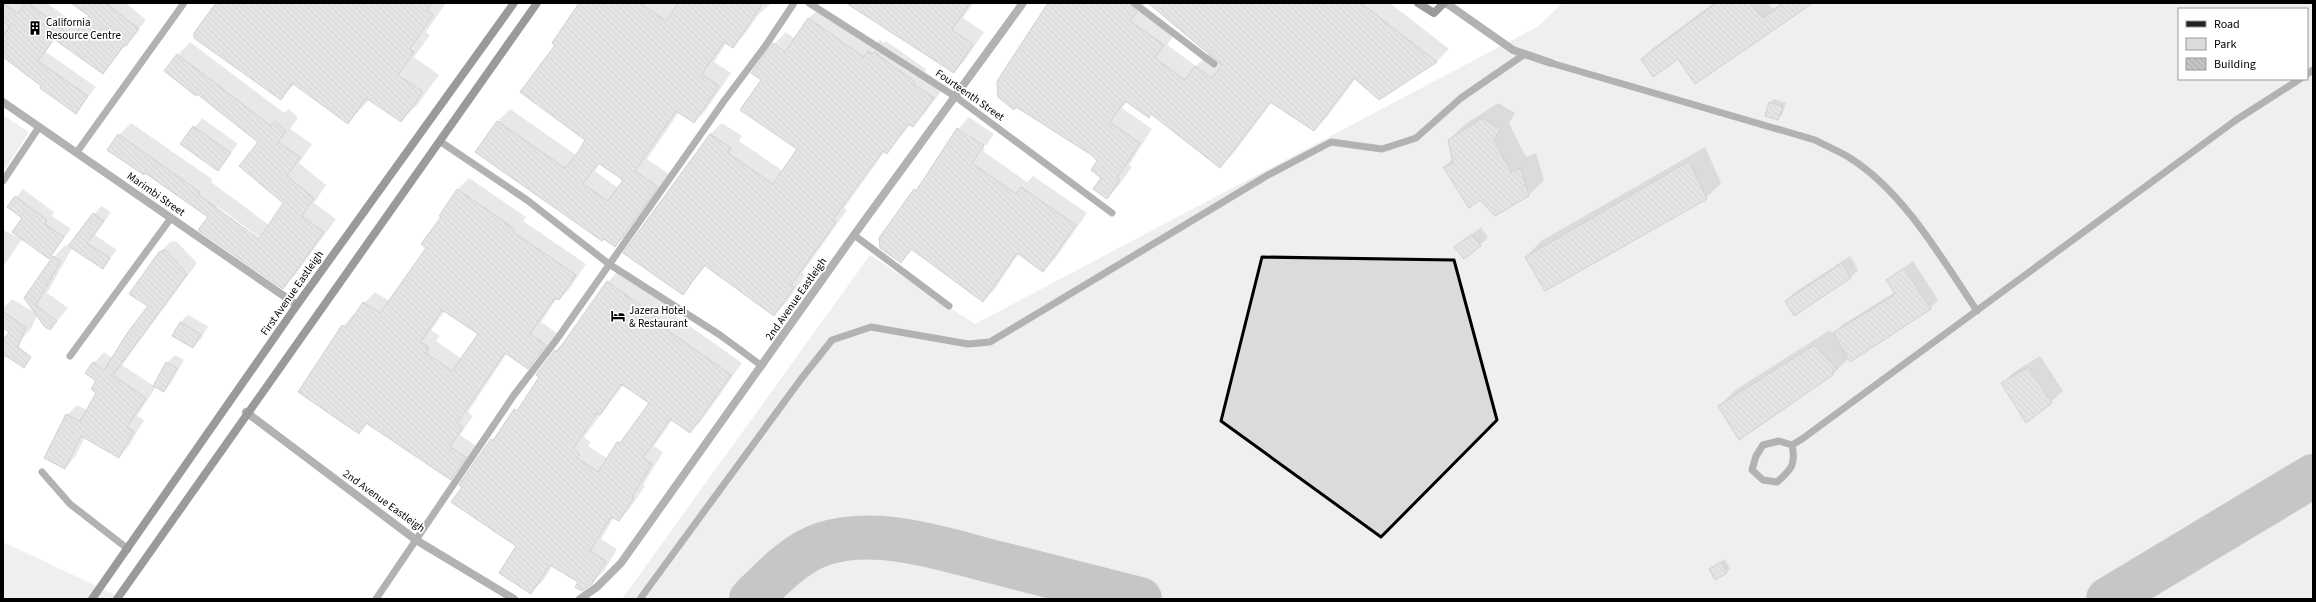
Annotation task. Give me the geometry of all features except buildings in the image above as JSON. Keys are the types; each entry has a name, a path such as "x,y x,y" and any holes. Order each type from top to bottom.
{"main road":[{"name":"First Avenue Eastleigh","path":"92,599 297,305 514,3"},
{"path":"117,599 246,412 441,142 537,3"},
{"path":"1418,3 1434,13 1445,3"}],"street":[{"name":"2nd Avenue Eastleigh","path":"580,599 597,587 621,563 854,235 1023,3"},
{"path":"1445,3 1513,50 1551,63"},
{"name":"Marimbi Street","path":"3,102 297,305"},
{"name":"2nd Avenue Eastleigh","path":"246,412 416,540 514,599"}],"lane":[{"path":"77,152 184,3"},
{"path":"376,599 514,395 724,101 766,45 794,3"},
{"name":"Fourteenth Street","path":"809,3 956,97 1112,213"},
{"path":"1134,3 1214,64"},
{"path":"640,599 801,379 832,340 871,327 968,344 990,342 1268,175 1332,142 1382,149 1416,138 1460,98 1525,54"},
{"path":"1551,63 1815,140 1851,159 1874,178 1917,221 1977,311"},
{"path":"1792,445 2236,120 2298,80"},
{"path":"3,181 39,127"},
{"path":"441,142 527,200 609,264 720,335 762,366"},
{"path":"70,356 171,218"},
{"path":"854,235 949,306"},
{"path":"1779,441 1792,445 1795,458 1789,471 1777,482 1763,480 1752,470 1756,456 1763,446 1779,441"},
{"path":"42,472 70,504 128,549"}],"highlighted area":[{"path":"1262,257 1454,260 1497,420 1381,537 1221,421"}],"green space":[{"path":"1563,3 2313,3 2313,599 622,599 870,255 975,324 1537,27"},
{"path":"3,115 29,132 3,172"},
{"path":"3,542 124,599 3,599"}],"taxiway":[{"path":"2108,599 2313,476"},
{"path":"751,599 784,567 813,548 845,539 867,538 890,539 936,547 1140,599"}],"place":[{"name":"California Resource Centre","path":"35,28"},
{"name":"Jazera Hotel & Restaurant","path":"618,316"}]}
